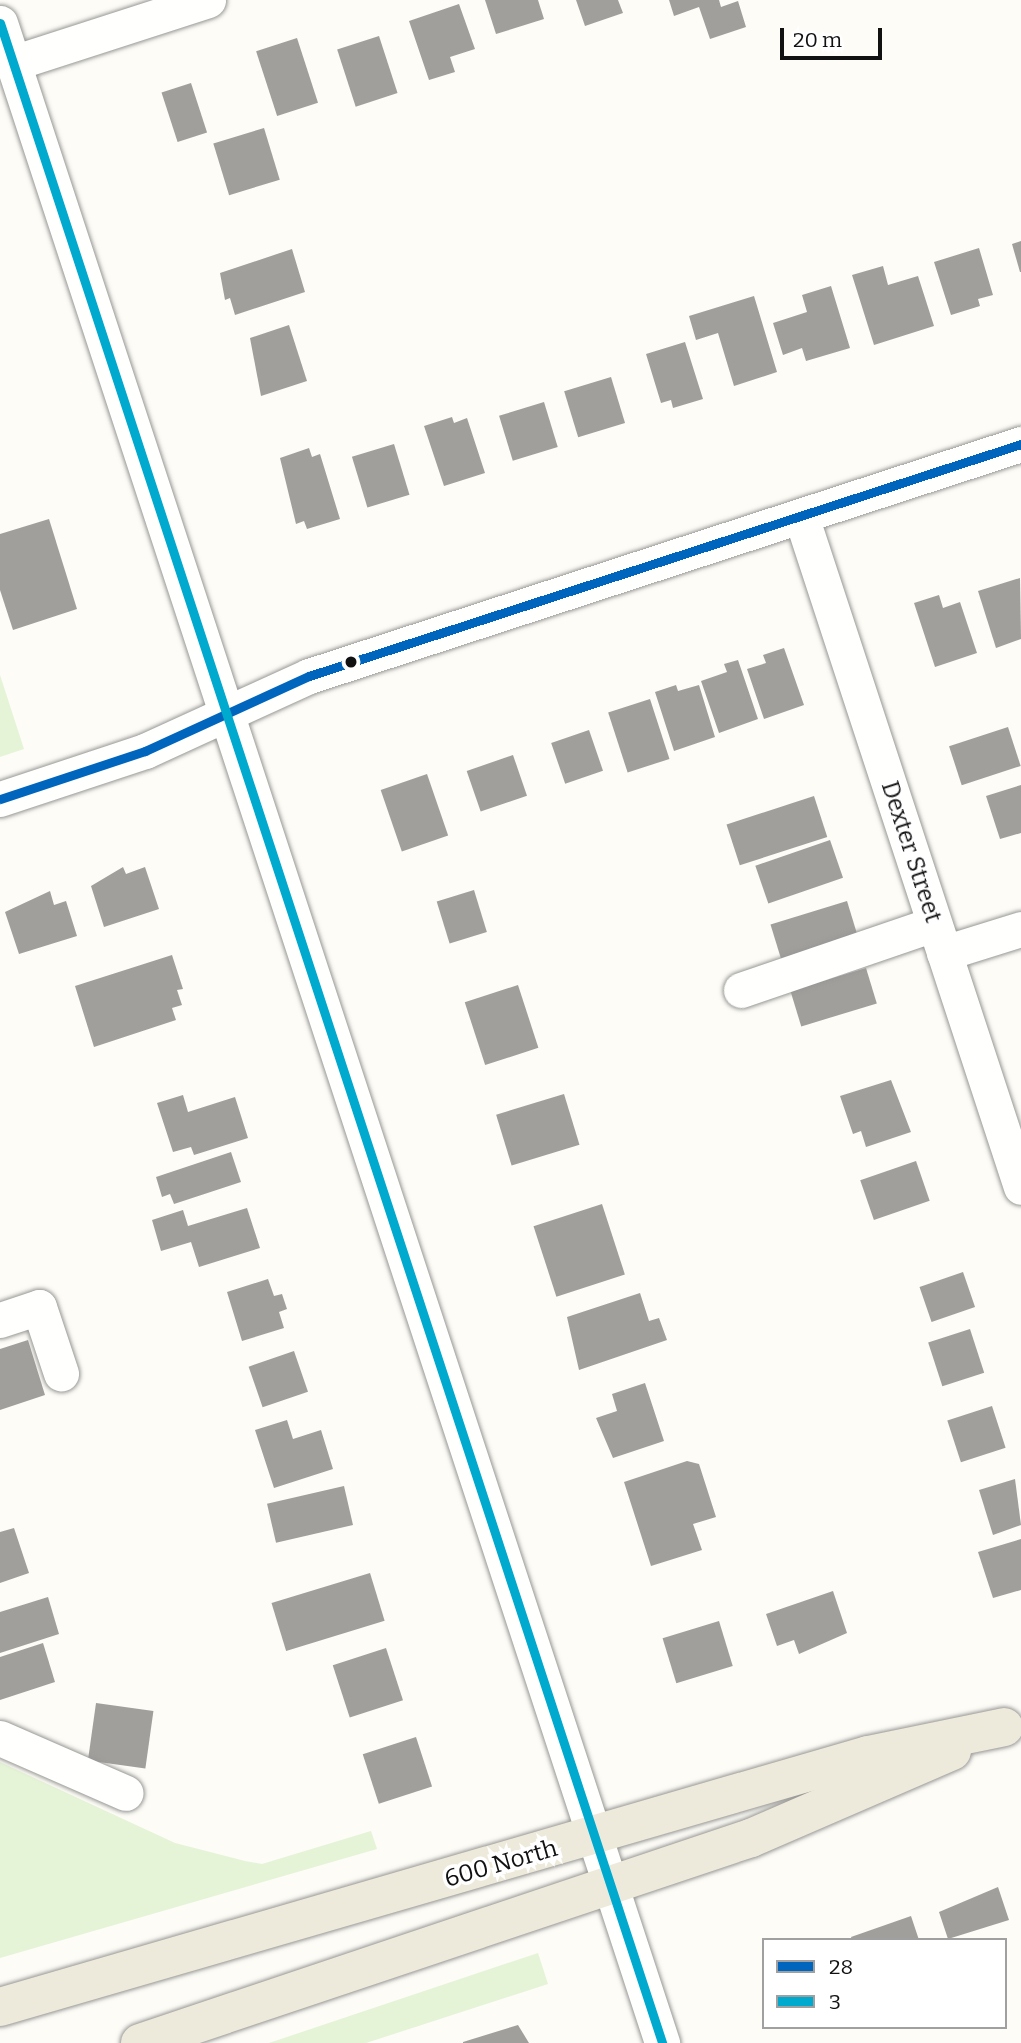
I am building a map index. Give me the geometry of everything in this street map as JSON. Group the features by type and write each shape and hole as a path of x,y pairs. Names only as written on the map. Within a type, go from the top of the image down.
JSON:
{"main road":[{"name":"600 North","path":"0,2007 594,1837 868,1755 1012,1724"},
{"name":"600 North","path":"140,2043 610,1886 827,1810 1012,1724"}],"street":[{"path":"13,63 208,0"},
{"path":"0,23 662,2043"},
{"path":"0,799 145,751 309,676 1021,444"},
{"name":"Dexter Street","path":"801,516 1021,1188"},
{"path":"741,989 939,939 1021,929"},
{"path":"0,1320 39,1307 61,1373"},
{"path":"0,1738 126,1793"}],"green space":[{"path":"0,675 24,749 0,757"},
{"path":"0,1762 175,1843 245,1861 262,1864 371,1831 377,1849 0,1958"},
{"path":"538,1953 548,1984 366,2043 269,2043"}],"building":[{"path":"485,0 538,0 544,19 496,34"},
{"path":"576,0 618,0 623,13 585,26"},
{"path":"669,0 719,0 721,7 738,1 746,27 710,39 699,7 674,16"},
{"path":"459,4 475,49 450,57 455,72 429,80 409,21"},
{"path":"379,36 398,93 356,107 337,50"},
{"path":"297,38 318,103 277,116 256,51"},
{"path":"191,83 207,132 178,142 162,93"},
{"path":"264,128 280,180 229,195 213,143"},
{"path":"1021,241 1021,272 1020,272 1012,244"},
{"path":"979,248 993,295 978,299 980,306 951,315 934,262"},
{"path":"292,249 305,292 235,315 230,298 225,300 220,273"},
{"path":"883,266 888,285 918,276 934,326 874,345 852,275"},
{"path":"831,286 850,348 806,361 802,348 783,355 773,323 807,312 802,295"},
{"path":"754,296 777,372 734,386 718,333 696,340 689,316"},
{"path":"289,325 307,381 261,396 250,338"},
{"path":"685,342 703,399 673,408 671,400 661,403 646,354"},
{"path":"611,377 625,423 578,437 564,391"},
{"path":"544,402 558,447 513,461 499,416"},
{"path":"452,417 454,423 467,418 485,473 444,486 424,426"},
{"path":"394,444 409,495 367,508 352,457"},
{"path":"309,448 312,457 320,454 340,519 307,529 304,521 296,524 280,458"},
{"path":"49,519 77,609 13,630 0,590 0,534"},
{"path":"1020,578 1021,639 996,648 978,591"},
{"path":"939,595 943,608 960,602 977,653 935,667 914,603"},
{"path":"784,648 804,705 764,719 747,669 766,663 763,655"},
{"path":"738,660 758,719 719,733 701,681 727,672 724,664"},
{"path":"676,685 678,691 699,685 715,737 674,751 655,692"},
{"path":"650,699 669,759 628,773 608,713"},
{"path":"1008,727 1021,766 962,785 949,746"},
{"path":"589,730 603,771 565,784 551,743"},
{"path":"513,755 527,796 481,812 467,771"},
{"path":"427,774 448,835 402,851 381,790"},
{"path":"1021,785 1021,833 1000,839 986,796"},
{"path":"814,796 827,837 740,865 727,824"},
{"path":"830,840 843,878 768,904 755,866"},
{"path":"123,867 126,874 145,867 159,909 104,927 91,886"},
{"path":"474,890 487,932 450,943 437,901"},
{"path":"50,891 54,905 66,901 77,936 19,954 5,912"},
{"path":"847,901 859,940 782,964 770,924"},
{"path":"172,955 183,989 177,990 182,1005 172,1008 176,1020 94,1047 75,986"},
{"path":"866,968 877,1003 801,1026 790,991"},
{"path":"518,985 538,1048 485,1065 465,1002"},
{"path":"891,1080 911,1132 866,1147 861,1131 853,1134 840,1096"},
{"path":"564,1094 579,1145 512,1165 496,1115"},
{"path":"183,1095 188,1112 235,1097 248,1138 194,1155 191,1147 173,1152 157,1103"},
{"path":"231,1152 241,1182 174,1204 170,1194 162,1197 156,1177"},
{"path":"916,1161 930,1201 874,1220 860,1180"},
{"path":"602,1204 625,1274 556,1297 534,1226"},
{"path":"247,1208 260,1248 199,1267 191,1242 161,1251 152,1220 183,1210 188,1226"},
{"path":"963,1272 975,1307 932,1322 920,1287"},
{"path":"268,1279 274,1296 282,1294 287,1309 279,1312 284,1328 242,1341 227,1292"},
{"path":"640,1293 649,1321 659,1318 667,1340 579,1370 567,1317"},
{"path":"970,1329 984,1373 942,1386 928,1343"},
{"path":"28,1340 45,1395 0,1410 0,1349"},
{"path":"294,1351 308,1392 263,1407 249,1367"},
{"path":"645,1383 664,1441 613,1458 596,1418 617,1411 612,1394"},
{"path":"992,1406 1006,1448 961,1462 947,1421"},
{"path":"287,1420 293,1439 321,1430 333,1469 274,1488 255,1430"},
{"path":"687,1461 699,1464 716,1517 693,1524 702,1550 651,1566 624,1482"},
{"path":"1015,1479 1021,1525 993,1535 979,1490"},
{"path":"344,1486 353,1525 276,1543 267,1504"},
{"path":"14,1528 29,1573 0,1583 0,1532"},
{"path":"1021,1539 1021,1590 993,1598 978,1552"},
{"path":"370,1573 385,1621 286,1651 272,1603"},
{"path":"833,1591 847,1633 799,1654 794,1640 777,1646 766,1614"},
{"path":"48,1597 59,1634 0,1653 0,1612"},
{"path":"719,1621 733,1666 676,1683 663,1638"},
{"path":"43,1643 55,1682 0,1700 0,1657"},
{"path":"386,1648 403,1700 350,1718 333,1665"},
{"path":"96,1703 153,1711 145,1769 88,1760"},
{"path":"416,1737 432,1786 379,1804 363,1754"},
{"path":"998,1887 1009,1920 948,1938 939,1912"},
{"path":"911,1916 918,1938 851,1938"},
{"path":"518,2025 529,2043 463,2043 463,2042"}],"transit line":[{"name":"3","path":"0,23 662,2043"},
{"name":"28","path":"0,799 145,751 309,676 1021,444"}]}
